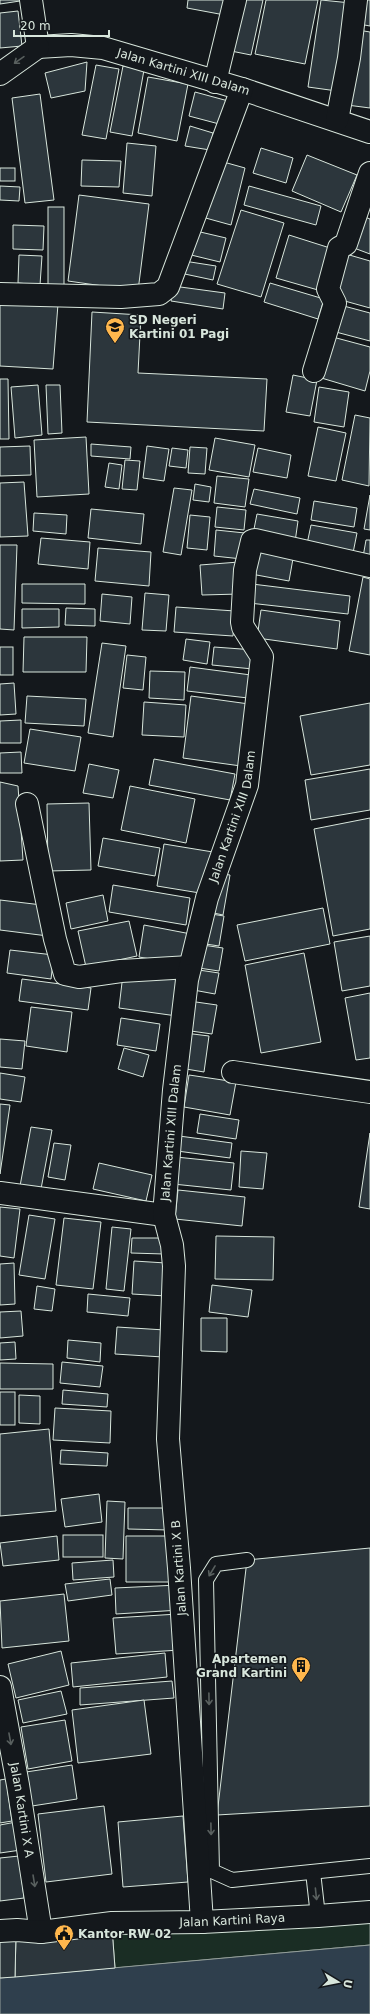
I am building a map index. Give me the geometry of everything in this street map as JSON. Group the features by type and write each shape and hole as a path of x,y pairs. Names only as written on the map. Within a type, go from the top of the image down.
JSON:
{"street":[{"path":"0,74 38,47 31,0"},
{"path":"215,82 234,0"},
{"path":"337,120 349,58 356,0"},
{"name":"Jalan Kartini XIII Dalam","path":"38,47 71,45 103,48 242,89 370,132"},
{"path":"0,294 121,297 150,296 159,294 168,287 242,89"},
{"path":"314,372 335,303 328,289 339,248 346,244 370,173"},
{"name":"Jalan Kartini XIII Dalam","path":"164,1215 174,1090 190,967 207,898 247,786 262,657 243,627 242,622 245,570 252,541 255,540 370,566"},
{"path":"27,804 55,939 65,974 79,977 121,971 190,967"},
{"path":"233,1072 370,1092"},
{"path":"0,1193 164,1215"},
{"name":"Jalan Kartini X B","path":"164,1215 172,1245 174,1266 168,1439 179,1568 202,1922"},
{"name":"Jalan Kartini X A","path":"0,1687 18,1785 41,1932"},
{"name":"Jalan Kartini Raya","path":"0,1931 17,1930 41,1932 112,1924 202,1922 370,1912"}],"lane":[{"path":"247,1560 216,1564 206,1580 212,1872 232,1880 370,1866"},
{"path":"313,1872 318,1916"}],"green space":[{"path":"370,1912 370,1945 115,1968 112,1928"}],"water":[{"path":"370,1945 370,2014 0,2014 0,1978"}],"building":[{"path":"0,0 20,0 20,1 0,4"},
{"path":"188,0 233,0 230,16 187,8"},
{"path":"236,0 263,0 251,55 226,50"},
{"path":"266,0 318,0 305,64 255,54"},
{"path":"321,0 351,3 337,91 308,87"},
{"path":"363,0 370,0 370,26 359,24"},
{"path":"18,11 22,46 0,48 0,13"},
{"path":"358,30 370,32 370,108 347,105"},
{"path":"87,62 85,91 51,98 45,73"},
{"path":"96,65 119,69 106,139 82,135"},
{"path":"123,66 144,70 132,136 110,132"},
{"path":"148,77 188,84 177,141 138,133"},
{"path":"195,92 232,102 223,125 189,116"},
{"path":"40,94 54,200 25,203 12,98"},
{"path":"190,126 213,133 210,150 185,146"},
{"path":"127,143 156,146 152,196 123,193"},
{"path":"261,148 293,158 286,183 253,173"},
{"path":"307,155 357,175 341,212 292,191"},
{"path":"82,160 121,161 119,187 81,186"},
{"path":"220,161 245,168 231,225 202,217"},
{"path":"0,168 15,168 15,181 0,181"},
{"path":"0,186 20,187 19,201 0,200"},
{"path":"249,186 321,206 316,225 244,205"},
{"path":"79,195 149,204 138,291 68,281"},
{"path":"48,207 64,207 64,290 48,290"},
{"path":"241,210 284,223 261,297 217,284"},
{"path":"365,217 370,219 370,254 354,248"},
{"path":"13,225 44,226 43,250 13,249"},
{"path":"196,231 226,238 220,262 187,254"},
{"path":"289,235 330,248 318,290 276,278"},
{"path":"346,254 370,261 370,308 334,298"},
{"path":"19,255 42,256 40,285 18,283"},
{"path":"184,261 216,266 213,280 180,273"},
{"path":"270,283 324,299 318,319 264,302"},
{"path":"173,286 225,293 223,309 171,301"},
{"path":"0,300 58,304 53,369 0,366"},
{"path":"340,305 370,313 370,341 332,331"},
{"name":"SD Negeri Kartini 01 Pagi","path":"92,312 141,315 138,373 267,379 264,431 87,422"},
{"path":"329,336 370,347 370,371 365,391 318,377"},
{"path":"293,375 317,380 310,416 286,412"},
{"path":"0,379 8,379 9,439 0,439"},
{"path":"38,385 42,435 15,438 11,387"},
{"path":"46,385 60,385 62,433 48,434"},
{"path":"319,387 349,392 344,427 314,422"},
{"path":"355,415 370,418 369,486 342,480"},
{"path":"318,427 346,433 336,481 308,476"},
{"path":"86,437 89,494 37,497 34,440"},
{"path":"215,438 255,445 249,477 209,470"},
{"path":"91,444 131,447 130,459 91,456"},
{"path":"30,446 31,475 0,476 0,447"},
{"path":"147,446 169,449 164,481 143,478"},
{"path":"190,447 207,448 205,474 188,473"},
{"path":"172,448 188,450 186,468 169,466"},
{"path":"258,448 291,455 287,478 253,472"},
{"path":"125,460 140,461 137,490 122,489"},
{"path":"109,463 122,465 119,489 105,487"},
{"path":"217,476 249,479 245,507 214,503"},
{"path":"24,482 28,536 0,537 0,483"},
{"path":"195,484 211,487 209,502 193,500"},
{"path":"174,488 192,490 181,555 163,552"},
{"path":"254,489 300,498 297,514 250,504"},
{"path":"370,495 370,530 364,529"},
{"path":"314,501 357,508 354,527 311,520"},
{"path":"217,507 246,510 244,530 215,527"},
{"path":"91,509 144,514 141,544 88,538"},
{"path":"34,513 67,515 66,534 33,531"},
{"path":"257,514 298,521 295,542 253,534"},
{"path":"190,515 210,517 207,550 187,548"},
{"path":"311,525 357,533 353,553 307,544"},
{"path":"216,530 245,533 242,559 214,556"},
{"path":"41,538 90,542 88,569 38,564"},
{"path":"366,540 370,540 370,558 363,557"},
{"path":"0,545 17,545 14,630 0,629"},
{"path":"256,546 294,553 289,581 251,574"},
{"path":"98,548 151,552 149,586 95,581"},
{"path":"239,562 240,594 202,595 200,565"},
{"path":"363,577 370,579 370,655 349,651"},
{"path":"22,584 85,584 85,604 22,603"},
{"path":"252,584 350,596 348,614 249,603"},
{"path":"145,593 169,595 166,631 142,630"},
{"path":"102,594 132,597 130,624 100,621"},
{"path":"176,607 235,611 233,636 174,632"},
{"path":"66,608 95,609 95,626 65,625"},
{"path":"22,609 59,609 59,627 22,628"},
{"path":"261,610 340,621 337,649 257,638"},
{"path":"24,637 87,637 86,672 23,672"},
{"path":"186,639 210,642 207,664 183,660"},
{"path":"102,643 126,646 113,737 88,733"},
{"path":"0,647 13,647 13,675 0,675"},
{"path":"214,647 255,650 253,669 212,665"},
{"path":"127,655 146,657 143,690 123,688"},
{"path":"190,667 251,675 248,698 187,691"},
{"path":"150,671 185,672 184,700 149,698"},
{"path":"14,683 16,714 0,715 0,684"},
{"path":"27,696 86,699 84,726 25,723"},
{"path":"191,696 249,704 241,766 183,758"},
{"path":"144,702 186,705 184,737 142,735"},
{"path":"370,703 370,765 311,775 300,716"},
{"path":"21,720 21,743 0,743 0,721"},
{"path":"30,729 81,737 75,771 24,763"},
{"path":"21,752 22,773 0,773 0,753"},
{"path":"154,759 235,774 230,800 149,785"},
{"path":"89,764 119,770 113,798 83,793"},
{"path":"370,769 370,810 311,820 305,780"},
{"path":"0,782 18,786 23,860 0,861"},
{"path":"130,786 195,799 186,843 121,830"},
{"path":"89,803 91,870 48,871 47,804"},
{"path":"370,818 370,929 333,936 314,829"},
{"path":"103,838 160,848 155,876 98,866"},
{"path":"164,844 213,852 206,894 157,886"},
{"path":"216,873 230,875 223,915 209,912"},
{"path":"113,885 190,898 186,925 109,912"},
{"path":"103,895 108,921 71,929 66,903"},
{"path":"0,900 42,905 48,936 0,930"},
{"path":"323,908 330,944 245,961 237,925"},
{"path":"205,913 224,916 219,946 199,943"},
{"path":"129,921 137,956 86,967 78,931"},
{"path":"144,925 191,934 185,965 139,957"},
{"path":"370,936 370,986 342,991 334,942"},
{"path":"196,944 223,948 219,971 192,967"},
{"path":"10,950 54,955 51,979 7,973"},
{"path":"304,953 321,1042 261,1053 245,965"},
{"path":"192,969 219,973 215,994 188,989"},
{"path":"123,974 182,977 177,1016 119,1008"},
{"path":"22,979 91,988 88,1010 19,1001"},
{"path":"370,993 370,1058 356,1060 345,998"},
{"path":"189,1001 217,1005 212,1034 184,1030"},
{"path":"31,1007 72,1012 67,1052 26,1046"},
{"path":"121,1018 160,1024 156,1051 117,1045"},
{"path":"185,1033 209,1036 204,1072 180,1068"},
{"path":"0,1039 25,1041 22,1069 0,1067"},
{"path":"124,1048 149,1055 143,1077 118,1069"},
{"path":"0,1073 25,1077 21,1102 0,1099"},
{"path":"189,1075 236,1082 230,1115 184,1107"},
{"path":"0,1104 10,1105 0,1174"},
{"path":"200,1114 239,1120 236,1139 197,1133"},
{"path":"31,1127 52,1130 41,1189 20,1186"},
{"path":"370,1133 370,1209 359,1207"},
{"path":"179,1136 232,1143 230,1158 177,1151"},
{"path":"54,1143 71,1145 65,1180 48,1177"},
{"path":"241,1151 267,1153 263,1189 239,1187"},
{"path":"176,1157 234,1163 231,1190 173,1184"},
{"path":"99,1163 152,1175 146,1201 93,1189"},
{"path":"178,1190 245,1197 242,1226 175,1219"},
{"path":"0,1207 20,1209 14,1258 0,1256"},
{"path":"29,1215 55,1219 45,1279 19,1275"},
{"path":"64,1218 101,1222 93,1289 56,1285"},
{"path":"112,1227 131,1229 124,1291 106,1289"},
{"path":"216,1236 274,1237 273,1280 215,1279"},
{"path":"132,1238 161,1238 164,1254 131,1253"},
{"path":"134,1261 166,1263 166,1296 132,1294"},
{"path":"14,1263 15,1304 0,1305 0,1264"},
{"path":"212,1285 252,1290 248,1317 209,1312"},
{"path":"37,1286 55,1289 52,1311 34,1309"},
{"path":"88,1294 130,1298 128,1316 87,1312"},
{"path":"21,1311 23,1336 0,1338 0,1312"},
{"path":"201,1318 227,1318 227,1352 201,1351"},
{"path":"117,1327 165,1330 163,1357 115,1354"},
{"path":"68,1340 101,1343 100,1362 67,1358"},
{"path":"15,1342 16,1359 0,1360 0,1343"},
{"path":"62,1362 103,1366 100,1387 60,1383"},
{"path":"0,1363 53,1364 53,1389 0,1389"},
{"path":"63,1390 108,1394 107,1407 62,1404"},
{"path":"0,1392 15,1392 15,1425 0,1425"},
{"path":"19,1395 40,1396 40,1424 19,1423"},
{"path":"55,1408 111,1411 110,1443 53,1440"},
{"path":"49,1429 56,1511 0,1516 0,1434"},
{"path":"61,1450 108,1453 107,1466 60,1464"},
{"path":"99,1494 102,1522 65,1527 61,1499"},
{"path":"107,1501 125,1502 123,1559 105,1558"},
{"path":"128,1508 165,1508 169,1530 128,1529"},
{"path":"63,1535 103,1535 103,1557 63,1557"},
{"path":"57,1536 59,1560 3,1566 0,1543"},
{"path":"126,1536 174,1536 175,1582 126,1582"},
{"name":"Apartemen Grand Kartini","path":"370,1548 370,1806 217,1815 247,1560"},
{"path":"113,1560 114,1577 73,1580 72,1563"},
{"path":"110,1579 112,1595 68,1601 65,1584"},
{"path":"178,1585 180,1610 116,1614 115,1588"},
{"path":"64,1594 69,1641 2,1648 0,1601"},
{"path":"178,1614 180,1650 116,1654 113,1618"},
{"path":"61,1651 69,1685 16,1698 8,1664"},
{"path":"165,1653 167,1677 73,1687 71,1663"},
{"path":"172,1681 174,1698 80,1705 80,1688"},
{"path":"61,1691 67,1714 23,1723 18,1700"},
{"path":"144,1700 151,1754 78,1763 72,1710"},
{"path":"65,1720 72,1761 28,1769 21,1727"},
{"path":"72,1765 77,1799 32,1806 26,1772"},
{"path":"6,1779 12,1821 0,1823 0,1780"},
{"path":"104,1806 112,1874 46,1882 38,1814"},
{"path":"183,1816 188,1882 123,1887 118,1822"},
{"path":"16,1822 21,1850 0,1853 0,1825"},
{"path":"19,1856 24,1898 0,1901 0,1858"},
{"name":"Kantor RW 02","path":"112,1928 115,1968 15,1977 16,1934"},
{"path":"16,1934 15,1977 0,1978 0,1936"}],"place":[{"name":"SD Negeri Kartini 01 Pagi","path":"115,344"},
{"name":"Apartemen Grand Kartini","path":"301,1683"},
{"name":"Kantor RW 02","path":"64,1951"}]}
